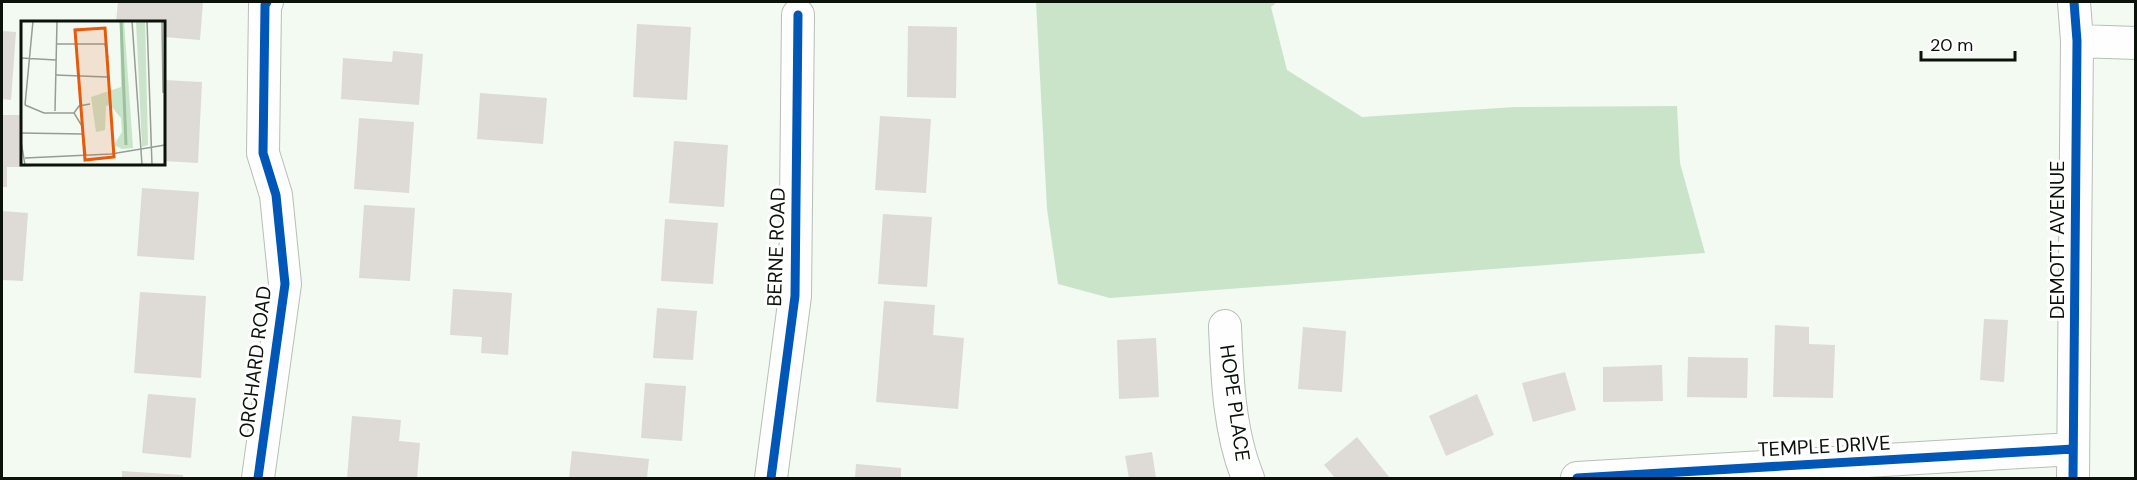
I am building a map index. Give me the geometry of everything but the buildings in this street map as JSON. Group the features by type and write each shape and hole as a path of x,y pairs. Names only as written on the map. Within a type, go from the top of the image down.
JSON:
{"street":[{"name":"ORCHARD ROAD","path":"258,478 285,284 276,195 263,153 265,5 267,2"},
{"name":"DEMOTT AVENUE","path":"2073,464 2077,41 2074,2"},
{"name":"BERNE ROAD","path":"771,478 795,296 798,15"},
{"path":"2077,41 2136,43"},
{"name":"HOPE PLACE","path":"1225,326 1227,369 1234,422 1248,478"},
{"name":"TEMPLE DRIVE","path":"1577,478 2073,464"}],"green space":[{"path":"1036,2 1277,2 1271,7 1287,70 1362,117 1515,107 1677,106 1680,163 1705,253 1110,298 1058,284 1047,209"}],"cycle path":[{"path":"258,478 285,284 276,195 263,153 265,5 267,2"},
{"path":"2073,478 2077,41 2074,2"},
{"path":"771,478 795,296 798,15"},
{"path":"1577,478 2073,449"}]}
